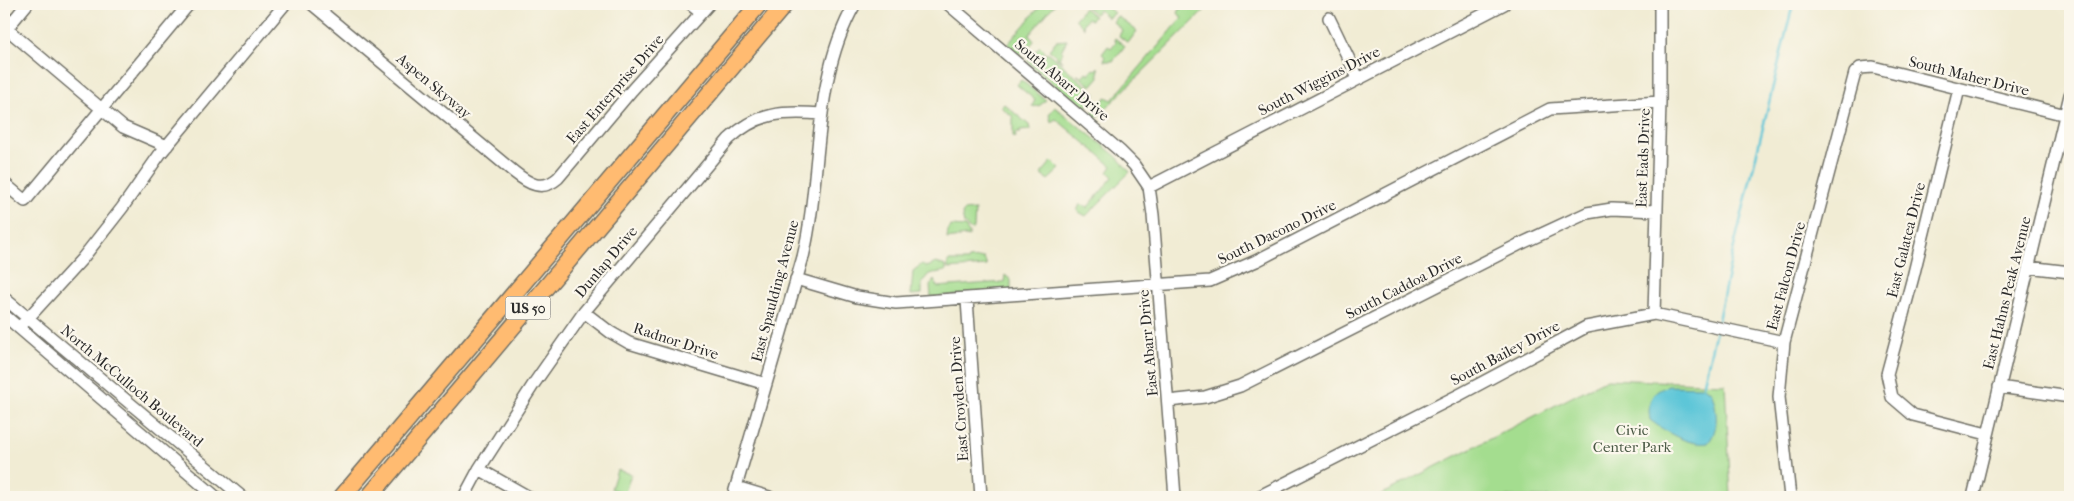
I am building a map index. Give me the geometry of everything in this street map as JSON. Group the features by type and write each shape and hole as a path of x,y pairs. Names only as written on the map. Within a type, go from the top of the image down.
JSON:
{"highway":[{"name":"US 50","path":"342,497 759,4"},
{"name":"US 50","path":"374,493 785,4"},
{"path":"334,497 354,482"}],"street":[{"path":"27,4 5,30 123,127 166,146"},
{"path":"4,183 25,201 100,108 189,4"},
{"path":"19,328 82,259 122,208 166,146 284,4"},
{"name":"Aspen Skyway","path":"312,4 514,172 533,185 540,186"},
{"path":"692,4 705,8"},
{"name":"East Spaulding Avenue","path":"734,492 796,279 810,222 822,114 832,56 843,27 855,4"},
{"name":"South Abarr Drive","path":"948,4 1120,151 1134,165 1149,187"},
{"name":"South Wiggins Drive","path":"1149,187 1504,4"},
{"name":"East Eads Drive","path":"1654,314 1660,102 1660,4"},
{"name":"East Enterprise Drive","path":"540,186 552,184 558,178 705,8"},
{"path":"1329,18 1358,78"},
{"name":"South Maher Drive","path":"1860,68 1873,67 2068,116"},
{"name":"East Falcon Drive","path":"1790,497 1780,396 1784,342 1852,82 1855,73 1860,68"},
{"name":"East Galatea Drive","path":"1959,90 1887,374 1892,397 1913,415 1988,434"},
{"name":"East Hahns Peak Avenue","path":"1973,497 2028,268 2068,116 2070,95"},
{"name":"South Dacono Drive","path":"796,279 857,297 885,302 916,303 1210,281 1256,261 1550,109 1660,102"},
{"name":"Dunlap Drive","path":"464,497 479,469 542,372 584,312 729,139 741,128 766,115 800,112 822,114"},
{"name":"East Abarr Drive","path":"1149,187 1153,215 1175,497"},
{"name":"South Caddoa Drive","path":"1168,401 1205,397 1240,386 1587,212 1612,209 1656,211"},
{"path":"2028,268 2070,272"},
{"name":"North McCulloch Boulevard","path":"4,298 242,497"},
{"name":"East Croyden Drive","path":"967,300 981,497"},
{"name":"Radnor Drive","path":"584,312 616,336 629,343 766,384"},
{"name":"South Bailey Drive","path":"1258,497 1459,395 1586,327 1654,314 1784,342"},
{"name":"North McCulloch Boulevard","path":"4,315 216,497"},
{"path":"1999,388 2070,396"},
{"path":"479,469 529,497"},
{"path":"734,492 769,497"}],"green space":[{"path":"1042,4 1055,4 1029,35 1034,41 1023,54 1018,54 1007,45"},
{"path":"1088,4 1104,4 1114,13 1108,18 1099,10 1095,14 1086,7"},
{"path":"1177,4 1211,4 1095,119 1090,115 1106,97 1112,100 1182,18 1178,13 1181,7"},
{"path":"1084,8 1094,16 1091,20 1088,18 1083,24 1084,28 1075,19"},
{"path":"1117,16 1137,31 1128,43 1119,36 1122,30 1113,22"},
{"path":"1115,38 1125,46 1113,61 1104,61 1105,57 1102,54 1108,46 1111,48 1116,42"},
{"path":"1067,40 1059,58 1062,62 1049,50 1056,41"},
{"path":"1040,46 1045,51 1043,54 1045,55 1047,52 1096,94 1086,108 1081,108 1029,63 1028,59"},
{"path":"1098,67 1099,77 1091,86 1077,75 1082,77 1086,72 1089,74"},
{"path":"1021,80 1046,100 1038,106 1032,106 1035,100 1017,85"},
{"path":"1004,104 1029,125 1030,130 1015,133 1016,137 1013,138 1013,117 1001,107"},
{"path":"1055,107 1116,156 1130,172 1086,216 1077,211 1080,204 1087,208 1113,177 1108,172 1112,166 1056,119 1051,122 1049,114"},
{"path":"1052,161 1060,169 1048,180 1041,174"},
{"path":"975,210 974,228 971,230 964,224 962,214 964,211"},
{"path":"951,226 965,227 969,237 947,239"},
{"path":"984,258 987,266 948,269 948,261 968,261 969,259"},
{"path":"936,263 946,266 946,271 929,274 922,282 922,294 911,295 913,271 922,264 927,267"},
{"path":"1005,275 1011,280 1011,291 931,297 930,286 934,280 937,287 1004,282"},
{"name":"Civic Center Park","path":"1607,379 1725,384 1731,497 1376,497"},
{"path":"617,470 631,474 625,493 611,489"}],"water":[{"path":"1669,386 1703,387 1711,391 1715,404 1716,425 1708,443 1685,440 1650,420 1649,408 1654,394"}],"waterway":[{"path":"1717,325 1732,255 1793,4"},
{"path":"1703,387 1716,330"}]}
